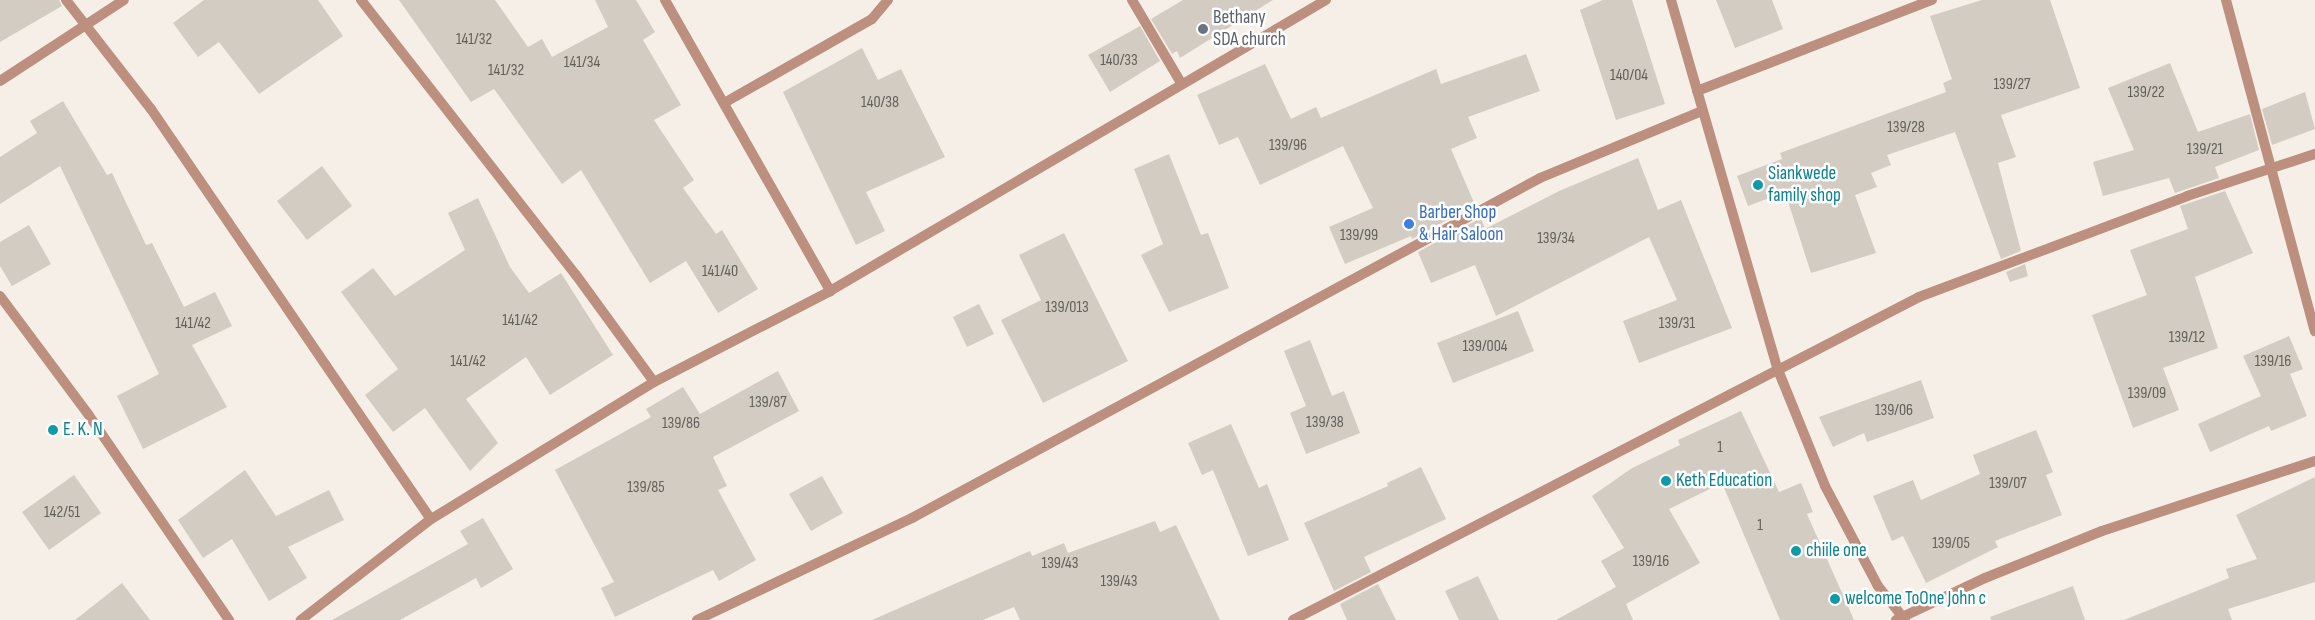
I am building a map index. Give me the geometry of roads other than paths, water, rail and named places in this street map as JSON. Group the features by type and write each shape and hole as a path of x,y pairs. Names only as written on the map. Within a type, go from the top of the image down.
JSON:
{"street":[{"path":"66,0 151,110 431,519"},
{"path":"0,81 124,0"},
{"path":"361,0 576,275 654,382"},
{"path":"665,0 830,291"},
{"path":"724,103 872,19 888,0"},
{"path":"1132,0 1181,83"},
{"path":"301,620 431,519 654,382 830,291 1181,83 1326,0"},
{"path":"1671,0 1778,370 1825,486 1878,586 1900,619 2102,531 2315,461"},
{"path":"1697,92 1932,0"},
{"path":"2226,0 2315,332"},
{"path":"697,620 912,518 1540,178 1702,111"},
{"path":"1293,620 1920,297 2187,196 2273,170 2315,154"},
{"path":"0,296 88,414 229,620"}],"place":[{"name":"Bethany SDA church","path":"1203,29"},
{"name":"Siankwede family shop","path":"1758,185"},
{"name":"Barber Shop & Hair Saloon","path":"1409,224"},
{"name":"E. K. N","path":"53,430"},
{"name":"Keth Education","path":"1666,481"},
{"name":"chiile one","path":"1796,551"},
{"name":"welcome ToOne John c","path":"1835,599"}]}
